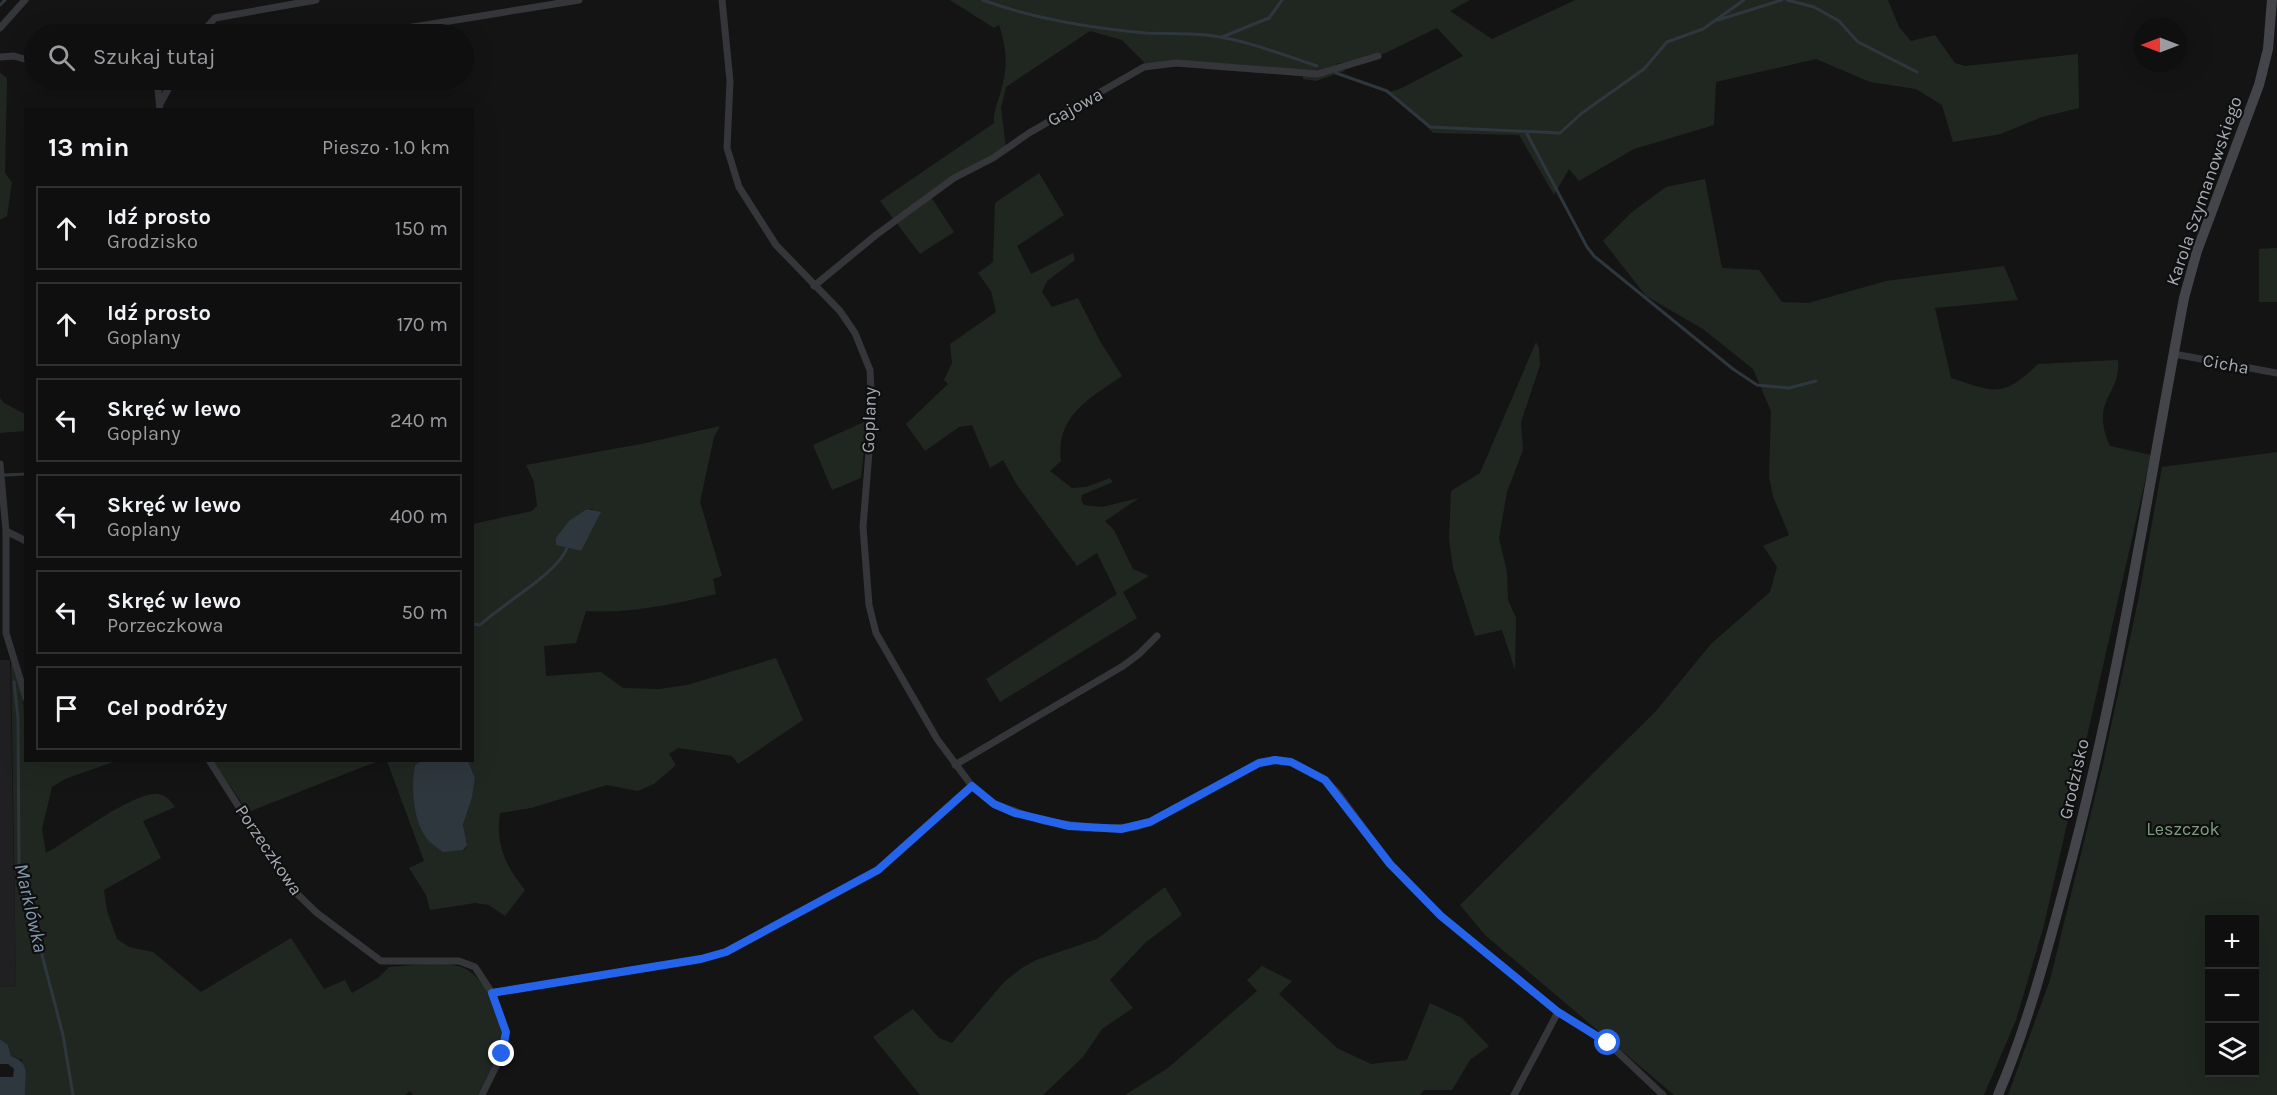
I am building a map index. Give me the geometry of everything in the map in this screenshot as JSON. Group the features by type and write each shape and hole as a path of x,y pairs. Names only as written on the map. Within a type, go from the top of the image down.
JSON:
{"street":[{"path":"0,28 25,0"},
{"path":"210,24 216,18 316,0"},
{"path":"431,24 579,0"},
{"name":"Goplany","path":"723,0 730,81 727,139 731,164 750,207 776,245 840,311 855,333 870,370 872,414 863,527 872,620 915,705 955,765 972,786 994,804 1015,813 1069,826 1121,829 1150,822 1259,763 1275,760 1291,762 1314,772 1331,786 1390,864 1441,916 1558,1012"},
{"name":"Karola Szymanowskiego","path":"2155,464 2184,298 2197,251 2265,64 2272,0"},
{"path":"0,57 14,56 24,59"},
{"name":"Gajowa","path":"814,286 866,242 954,178 993,158 1029,133 1144,67 1176,63 1318,74 1378,56"},
{"path":"158,90 160,107"},
{"path":"160,107 168,90"},
{"name":"Cicha","path":"2174,354 2277,374"},
{"path":"0,464 6,531 6,633 24,692"},
{"name":"Grodzisko","path":"1998,1095 2037,984 2080,828 2121,647 2155,464"},
{"path":"6,531 24,541"},
{"path":"955,765 1123,666 1139,654 1156,636"},
{"name":"Porzeczkowa","path":"210,762 280,873 296,894 317,913 381,961 470,964 492,993 503,1021 506,1042 482,1095"},
{"path":"492,993 701,959 726,952 878,870 972,786"},
{"path":"1514,1095 1558,1012 1608,1043 1663,1095"}],"shaded area":[{"path":"587,509 601,512 581,551 556,545 556,538 569,521"},
{"path":"0,660 10,660 16,986 0,987"},
{"path":"420,762 468,762 475,778 472,798 463,825 467,845 463,850 443,852 429,841 421,829 414,802 415,765"},
{"path":"0,1039 8,1045 11,1056 22,1062 24,1066 26,1071 25,1095 0,1095 0,1077 13,1077 14,1069 8,1064 0,1064"}],"green space":[{"path":"950,0 1470,0 1450,11 1492,39 1575,0 1888,0 1899,27 1911,41 1935,35 1955,63 1965,66 2078,54 2079,108 2042,117 2001,134 1953,142 1942,105 1916,89 1870,82 1816,59 1716,82 1714,125 1634,149 1579,181 1569,169 1554,195 1519,135 1433,133 1412,111 1386,93 1402,88 1463,56 1437,28 1379,56 1336,64 1345,71 1316,81 1303,79 1303,71 1204,62 1145,63 1122,40 1090,31 1006,87 1001,108 1006,148 959,172 929,194 954,232 920,254 880,201 994,123 1006,66 1004,42 999,25 994,28"},
{"path":"0,73 7,78 5,173 12,182 7,216 0,220"},
{"path":"1039,173 1064,215 1017,246 1031,274 1073,253 1075,260 1047,281 1042,292 1052,307 1078,298 1100,341 1122,376 1087,401 1069,420 1061,445 1061,461 1050,471 1072,488 1086,487 1110,478 1113,482 1082,495 1081,500 1084,505 1102,507 1139,498 1105,521 1114,530 1133,569 1149,576 1123,592 1137,618 1000,702 986,679 1117,594 1097,553 1077,566 1017,485 1003,460 990,468 972,425 959,427 925,451 906,424 948,384 944,380 952,363 950,344 996,312 991,291 978,273 993,262 995,203"},
{"path":"1705,179 1722,268 1759,270 1782,302 1808,303 1886,281 2004,266 2018,300 1935,308 1951,378 1978,387 1998,389 2015,383 2038,364 2118,360 2118,372 2104,408 2104,430 2110,446 2151,455 2044,925 2016,1020 1984,1095 1674,1095 1485,935 1460,905 1656,711 1711,644 1770,592 1777,567 1763,546 1789,535 1773,496 1769,477 1771,411 1753,369 1703,329 1646,296 1603,241 1632,212 1666,187"},
{"path":"2277,248 2277,302 2259,302 2259,249"},
{"path":"1536,342 1539,348 1540,365 1521,422 1523,450 1507,492 1499,538 1507,572 1508,600 1516,618 1515,670 1502,630 1475,636 1453,568 1449,539 1451,491 1480,473"},
{"path":"0,398 4,403 24,413 24,431 0,433"},
{"path":"867,422 861,478 832,490 813,445"},
{"path":"720,426 714,437 700,502 722,576 713,579 716,594 635,610 586,611 576,643 544,646 546,676 601,672 623,688 659,689 687,685 776,658 803,720 738,764 732,756 678,748 669,754 676,765 654,784 638,791 607,785 531,808 500,813 499,835 503,854 512,873 525,890 505,916 489,905 475,903 430,910 426,895 409,868 424,861 387,762 420,762 415,765 414,770 416,812 464,850 467,845 463,826 472,798 475,778 468,762 474,762 474,524 532,511 537,506 534,482 526,465 646,443","holes":["587,509 593,509 581,551 557,545 556,538"]},
{"name":"Leszczok","path":"2277,452 2277,1095 2008,1095 2050,980 2102,768 2138,601 2162,467"},
{"path":"11,655 23,695 24,762 113,762 65,779 52,787 42,829 46,853 117,809 146,795 163,795 175,807 143,821 161,858 104,890 107,911 117,939 129,947 153,952 201,992 291,938 324,989 345,980 352,993 378,978 389,967 423,964 458,966 467,969 475,976 490,996 500,1020 502,1040 478,1095 413,1095 410,1091 405,1095 25,1095 22,1060 11,1056 8,1045 0,1039 0,987 16,986"},
{"path":"214,762 375,762 251,811 244,806"},
{"path":"1165,887 1182,915 1146,942 1110,980 1133,1008 1102,1029 1083,1057 1043,1095 920,1095 873,1037 913,1009 939,1038 952,1043 1005,981 1022,968 1036,960 1097,939"},
{"path":"1262,966 1292,981 1279,994 1337,1048 1371,1064 1407,1060 1430,1003 1462,1018 1489,1046 1470,1060 1452,1090 1424,1090 1420,1095 1125,1095 1168,1068 1257,991 1247,980"}],"waterway":[{"name":"Marklówka","path":"0,5 5,0"},
{"path":"983,0 1042,17 1084,25 1146,33 1198,34 1220,37 1317,66"},
{"path":"1222,37 1269,18 1282,0"},
{"path":"1336,73 1387,91 1430,127 1560,133 1582,113 1644,69 1667,42 1703,29 1744,0"},
{"path":"1718,20 1782,0"},
{"path":"1787,0 1814,7 1839,21 1858,42 1917,72"},
{"path":"1526,132 1587,247 1594,256 1733,369 1757,385 1789,388 1816,381"},
{"path":"5,475 24,474"},
{"path":"474,624 480,625 541,578 561,558 567,548"},
{"name":"Marklówka","path":"14,682 18,718 19,867 63,1035 73,1095"}],"route":[{"path":"502,1054 506,1032 492,993 701,959 731,950 806,906 878,870 972,786 994,804 1015,813 1069,826 1121,829 1150,822 1232,776 1259,763 1275,760 1291,762 1314,772 1325,780 1337,792 1390,864 1441,916 1558,1012 1608,1043"}]}
